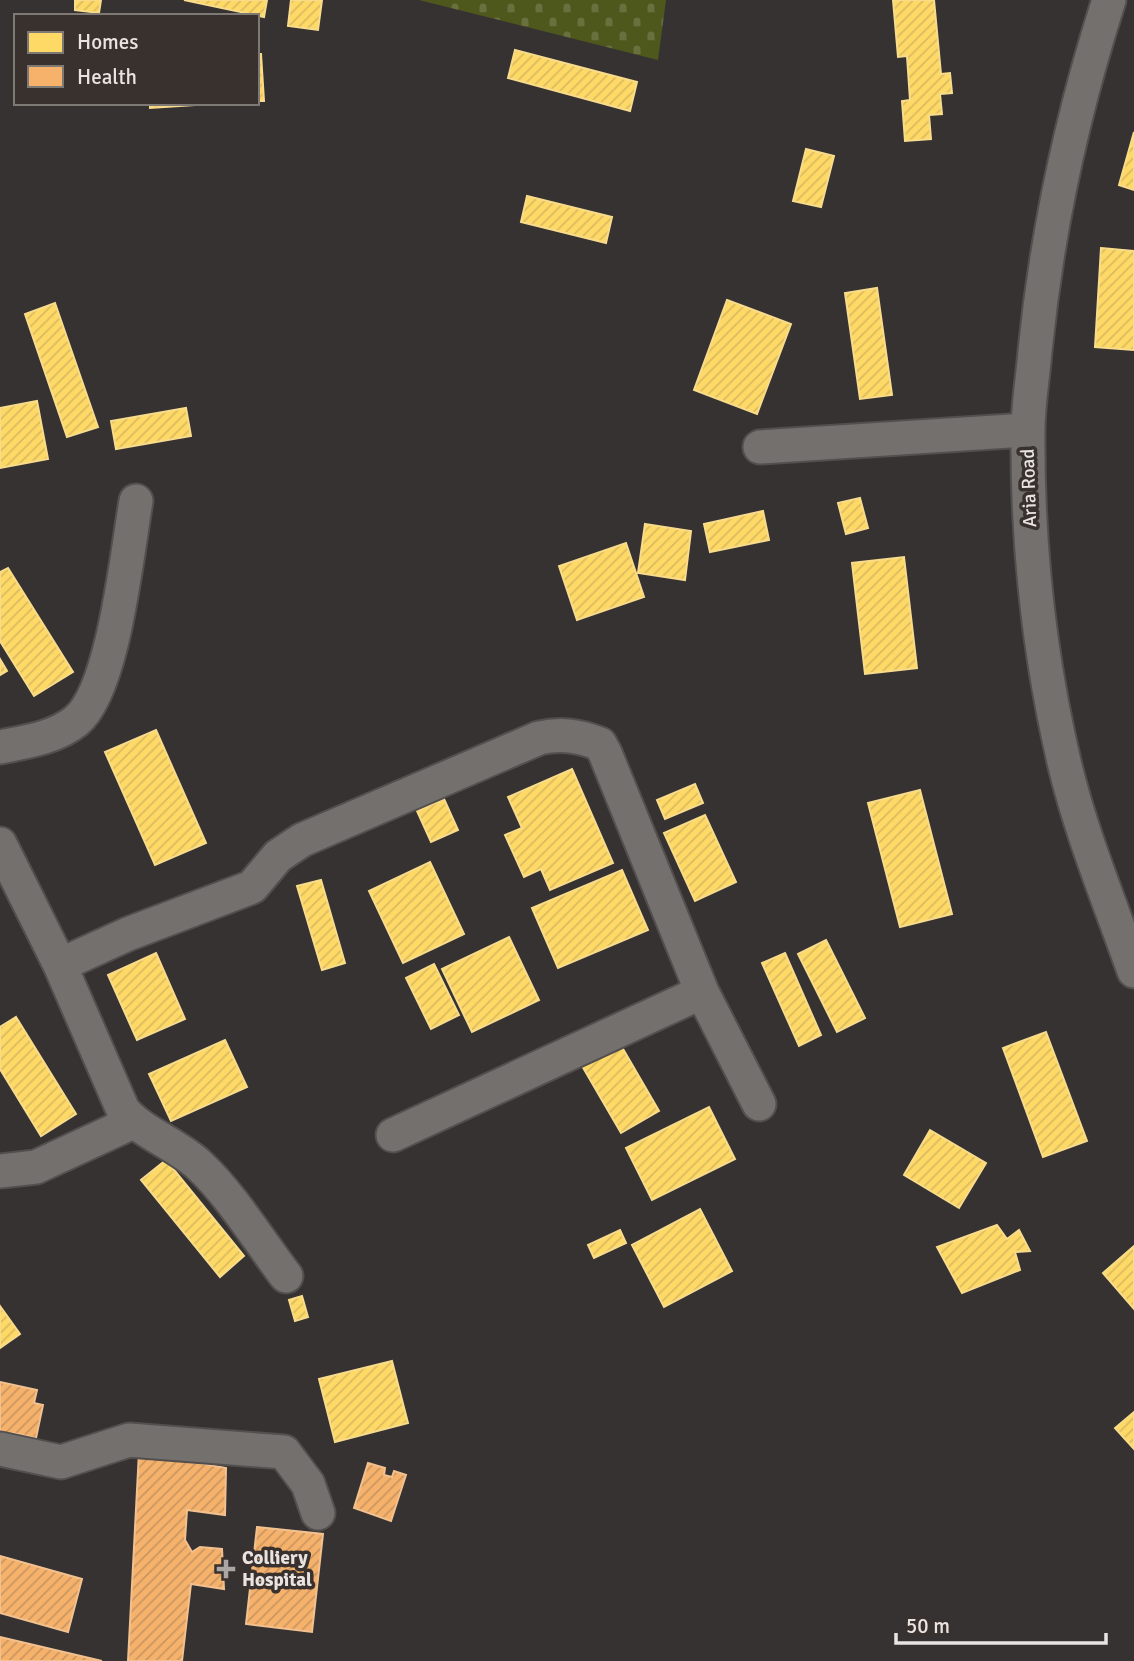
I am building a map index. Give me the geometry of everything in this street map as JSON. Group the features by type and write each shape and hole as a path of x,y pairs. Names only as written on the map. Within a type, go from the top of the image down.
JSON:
{"street":[{"name":"Aria Road","path":"1109,0 1071,131 1043,271 1027,430 1031,541 1049,691 1065,768 1134,971"},
{"path":"760,447 1027,430"},
{"path":"0,747 47,736 75,722 90,707 110,646 136,501"},
{"path":"60,965 128,934 252,887 278,856 302,839 540,738 558,734 600,744 702,992 759,1104"},
{"path":"0,844 60,965 116,1096 133,1122 173,1144 202,1167 286,1276"},
{"path":"393,1135 702,992"},
{"path":"0,1171 36,1167 133,1122"},
{"path":"0,1450 61,1462 129,1440 284,1452 308,1484 318,1513"}],"green space":[{"path":"419,0 666,0 658,60"}],"building: Homes":[{"path":"75,0 101,0 99,13 75,10"},
{"path":"184,0 267,0 264,17"},
{"path":"291,0 322,0 318,30 288,26"},
{"path":"893,0 934,0 941,74 950,73 952,93 940,94 942,114 929,115 931,139 905,141 902,101 910,100 907,56 898,57"},
{"path":"515,50 637,82 630,111 508,78"},
{"path":"259,54 261,54 264,101 259,101"},
{"path":"150,105 196,105 150,108"},
{"path":"1134,132 1134,190 1119,185"},
{"path":"806,149 834,156 821,207 793,201"},
{"path":"527,196 612,217 606,243 521,222"},
{"path":"1101,248 1134,251 1134,350 1095,347"},
{"path":"877,288 892,395 860,399 845,293"},
{"path":"727,300 791,324 757,414 694,390"},
{"path":"55,303 98,427 67,437 25,314"},
{"path":"37,401 48,459 0,468 0,408"},
{"path":"186,408 191,436 116,449 111,421"},
{"path":"860,498 868,528 846,534 838,503"},
{"path":"763,511 769,540 710,552 704,524"},
{"path":"645,524 691,531 685,580 638,573"},
{"path":"626,543 644,597 577,620 559,566"},
{"path":"904,557 917,668 865,674 852,563"},
{"path":"8,568 73,672 34,696 0,641 0,572"},
{"path":"0,659 7,671 0,675"},
{"path":"156,730 206,843 155,865 105,752"},
{"path":"572,769 613,863 550,890 541,869 524,877 505,835 522,828 508,797"},
{"path":"695,784 703,803 665,819 657,800"},
{"path":"920,790 952,914 900,927 868,803"},
{"path":"444,799 458,830 431,842 417,811"},
{"path":"705,815 736,882 695,901 664,833"},
{"path":"430,862 464,934 403,963 369,891"},
{"path":"622,870 648,930 558,968 532,908"},
{"path":"321,880 345,963 322,970 297,886"},
{"path":"509,937 539,1000 472,1032 442,969"},
{"path":"826,940 865,1018 837,1032 798,954"},
{"path":"156,953 185,1019 137,1040 108,975"},
{"path":"785,953 821,1035 799,1046 762,963"},
{"path":"434,964 459,1015 431,1029 406,978"},
{"path":"16,1017 76,1114 41,1136 0,1069 0,1027"},
{"path":"1046,1032 1087,1141 1043,1157 1003,1048"},
{"path":"225,1040 247,1087 171,1121 149,1074"},
{"path":"619,1042 659,1111 621,1133 581,1064"},
{"path":"709,1107 735,1159 652,1200 626,1148"},
{"path":"930,1130 986,1163 959,1208 904,1175"},
{"path":"166,1160 244,1256 220,1277 141,1180"},
{"path":"700,1209 732,1271 664,1307 632,1245"},
{"path":"997,1225 1007,1239 1019,1230 1030,1251 1015,1252 1020,1270 962,1293 937,1247"},
{"path":"620,1230 626,1243 594,1258 588,1245"},
{"path":"1134,1246 1134,1309 1103,1273"},
{"path":"302,1296 308,1317 295,1321 289,1300"},
{"path":"0,1306 20,1334 0,1348"},
{"path":"392,1361 408,1423 335,1442 319,1379"},
{"path":"1134,1412 1134,1449 1115,1428"}],"building: Health":[{"path":"0,1382 37,1390 34,1403 43,1405 36,1438 13,1433 11,1442 0,1440"},
{"path":"139,1452 226,1468 225,1515 187,1510 185,1540 192,1552 200,1547 222,1549 224,1589 191,1584 182,1661 128,1661"},
{"path":"368,1463 385,1468 384,1475 392,1477 394,1471 406,1475 391,1521 354,1508"},
{"path":"257,1527 323,1534 312,1632 246,1624"},
{"path":"0,1556 82,1579 68,1632 0,1613"},
{"path":"0,1637 102,1661 0,1661"}],"place":[{"name":"Colliery Hospital","path":"226,1569"}]}
